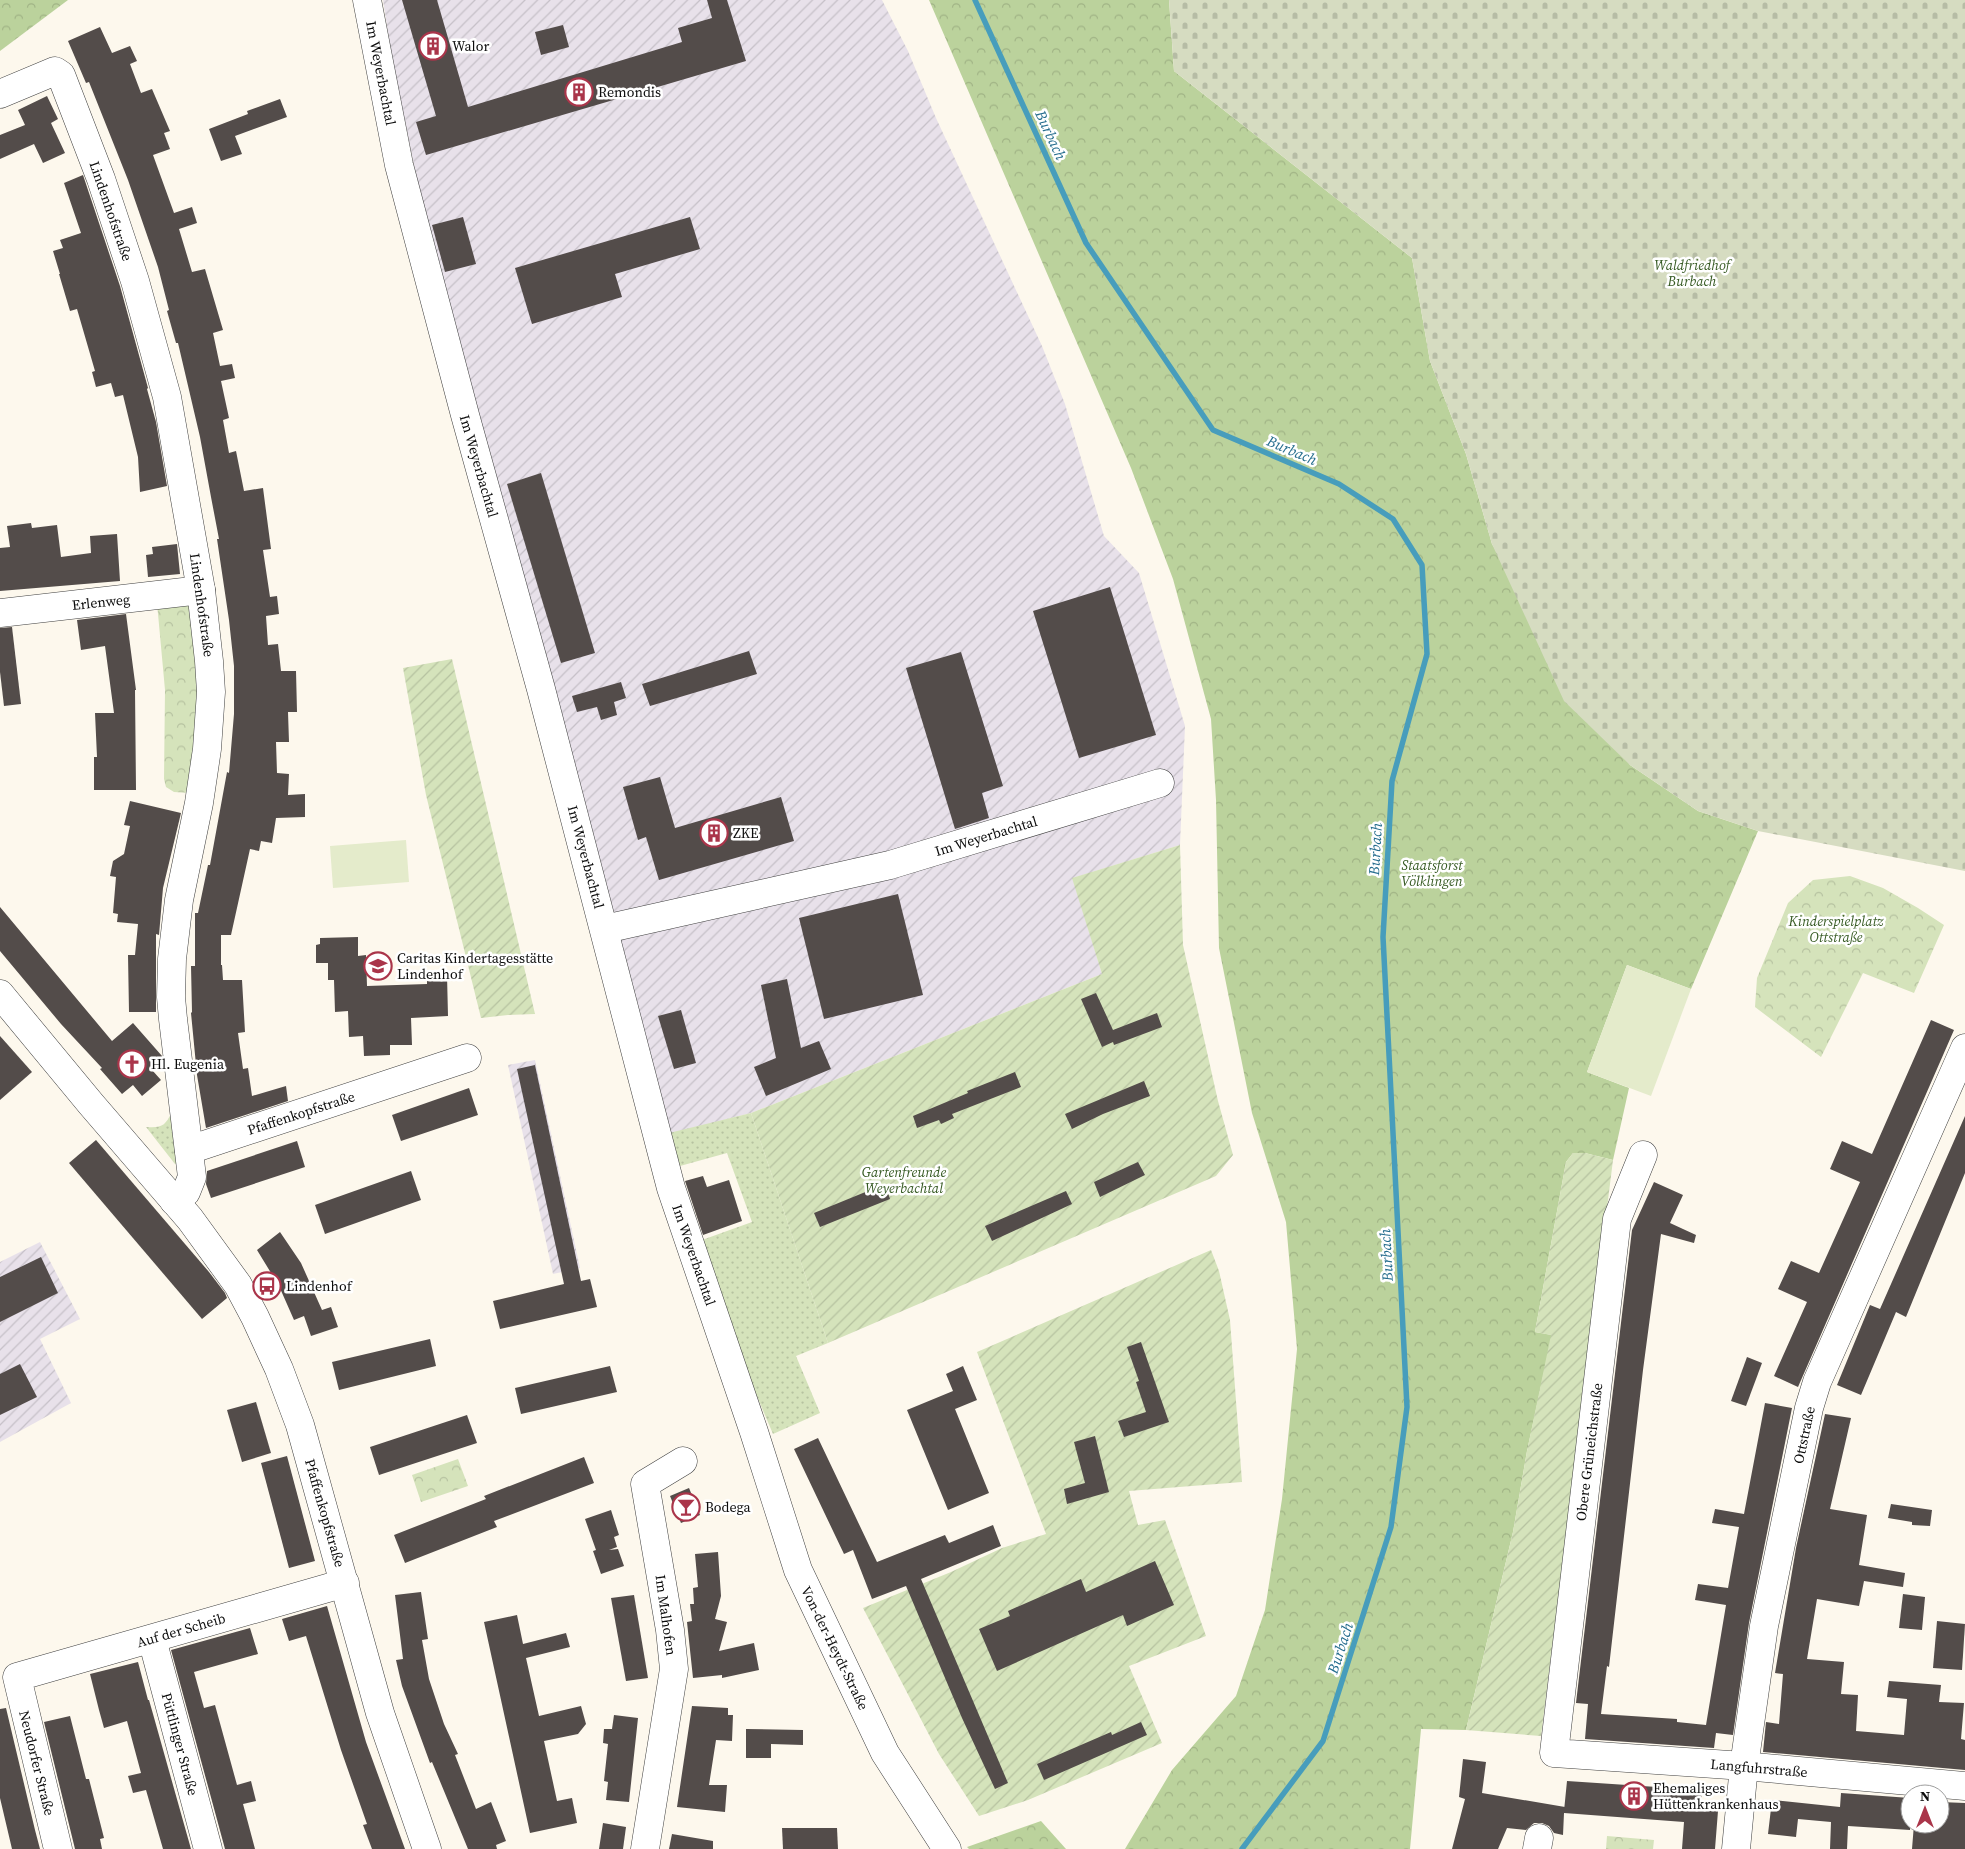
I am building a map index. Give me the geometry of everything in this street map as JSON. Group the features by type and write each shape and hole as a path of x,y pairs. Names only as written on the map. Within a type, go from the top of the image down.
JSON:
{"street":[{"name":"Im Weyerbachtal","path":"366,0 401,172 604,929 671,1188 754,1432"},
{"name":"Lindenhofstraße","path":"0,94 55,71 61,74 101,179 126,253 167,396 201,590 210,661 210,726 199,803 179,900 172,958 173,1019 183,1115 189,1150"},
{"name":"Erlenweg","path":"0,613 201,590"},
{"name":"Im Weyerbachtal","path":"604,929 890,866 1160,783"},
{"name":"Pfaffenkopfstraße","path":"0,994 190,1219 238,1285 279,1369 300,1425 380,1713 427,1849"},
{"name":"Ottstraße","path":"1736,1849 1744,1766 1764,1626 1809,1408 1817,1382 1965,1048"},
{"name":"Pfaffenkopfstraße","path":"189,1150 467,1058"},
{"path":"174,1201 186,1192 192,1177 189,1150"},
{"name":"Obere Grüneichstraße","path":"1554,1753 1617,1219 1643,1155"},
{"name":"Von-der-Heydt-Straße","path":"754,1432 798,1570 885,1753 947,1849"},
{"name":"Im Malhofen","path":"644,1849 674,1669 670,1630 645,1484 683,1461"},
{"name":"Auf der Scheib","path":"16,1677 345,1583"},
{"name":"Püttlinger Straße","path":"152,1639 208,1849"},
{"name":"Neudorfer Straße","path":"16,1677 58,1849"},
{"name":"Langfuhrstraße","path":"1554,1753 1744,1766 1965,1786"}],"shaded area":[{"path":"383,0 882,0 908,51 936,118 1042,346 1065,404 1104,536 1139,573 1185,726 1180,845 1073,878 1102,974 751,1113 670,1134 427,228 392,59"},
{"path":"535,1060 580,1268 553,1274 508,1065"},
{"path":"40,1242 80,1319 40,1339 71,1403 0,1442 0,1262"}],"green space":[{"path":"0,0 68,0 0,51"},
{"name":"Staatsforst Völklingen","path":"929,0 1169,0 1174,71 1412,258 1430,361 1466,454 1492,544 1630,765 1698,811 1758,831 1691,989 1627,965 1587,1072 1629,1088 1613,1160 1585,1153 1573,1153 1566,1162 1535,1332 1552,1335 1527,1451 1513,1532 1466,1730 1421,1729 1410,1849 1125,1849 1172,1770 1236,1696 1265,1610 1282,1499 1297,1349 1286,1222 1252,1113 1219,948 1216,800 1211,719 1173,579 1131,468"},
{"name":"Waldfriedhof Burbach","path":"1169,0 1965,0 1965,871 1758,831 1698,811 1630,765 1564,701 1492,544 1466,454 1430,361 1412,258 1174,71"},
{"path":"194,600 201,660 190,793 174,792 166,787 164,779 165,690 157,603"},
{"path":"452,659 535,1014 481,1018 426,795 403,668"},
{"path":"406,840 409,882 333,888 330,846"},
{"name":"Gartenfreunde Weyerbachtal","path":"1180,845 1183,945 1218,1101 1233,1155 1216,1176 828,1343 751,1113 1102,974 1072,878"},
{"name":"Kinderspielplatz Ottstraße","path":"1850,876 1883,888 1944,925 1914,993 1863,973 1821,1057 1755,1007 1757,978 1788,903 1813,880"},
{"path":"1627,965 1691,989 1651,1096 1587,1072"},
{"path":"172,1112 184,1161 175,1164 146,1127 162,1125"},
{"path":"751,1113 828,1343 796,1356 820,1413 773,1434 751,1382 702,1240 752,1222 727,1153 680,1166 669,1133"},
{"path":"1573,1153 1585,1153 1613,1160 1541,1736 1466,1730 1513,1532 1527,1451 1551,1335 1535,1332 1566,1162"},
{"path":"1211,1250 1219,1271 1230,1320 1242,1482 1129,1491 1138,1525 1165,1520 1206,1636 1129,1666 1162,1743 1028,1800 979,1816 939,1754 863,1608 951,1572 1002,1548 1046,1534 977,1352"},
{"path":"458,1459 468,1486 421,1502 412,1475"},
{"path":"1041,1821 1066,1849 969,1849 967,1847"},
{"path":"1607,1836 1654,1840 1653,1849 1606,1849"}],"building":[{"name":"Remondis","path":"402,0 437,0 468,107 682,42 678,28 712,18 707,0 727,0 746,61 426,155 416,122 436,116"},
{"path":"563,25 569,47 541,55 535,32"},
{"path":"100,27 112,53 130,46 137,61 130,64 141,93 152,89 170,131 164,133 170,149 153,155 174,213 192,207 197,223 179,229 192,272 205,269 223,330 213,333 220,366 232,364 235,378 221,381 229,418 223,420 229,453 236,451 244,491 263,488 271,549 263,550 270,597 277,596 279,614 266,616 268,645 278,644 281,671 296,671 297,712 288,712 289,742 276,742 277,773 289,774 288,795 305,794 305,817 276,818 272,843 261,841 259,851 250,849 231,935 221,935 223,980 242,980 245,1032 238,1033 243,1069 248,1068 252,1096 286,1086 288,1101 206,1128 197,1075 191,1013 191,966 195,966 195,913 198,913 208,865 210,865 227,772 229,773 234,714 234,666 217,539 219,539 200,437 178,343 176,343 167,311 169,310 158,267 128,180 89,82 86,83 68,41"},
{"path":"47,96 58,119 51,123 65,153 43,163 34,144 0,159 0,135 25,125 18,110"},
{"path":"280,99 287,117 235,136 242,154 221,161 209,129 248,114 247,111"},
{"path":"83,175 120,286 148,388 167,486 140,492 138,457 123,395 115,397 111,383 96,387 92,372 95,371 77,309 70,311 59,274 53,251 63,248 60,240 81,233 64,183"},
{"path":"463,217 476,264 445,272 432,225"},
{"path":"690,217 700,249 615,274 622,297 532,324 515,268"},
{"path":"541,473 595,653 561,663 507,484"},
{"path":"31,523 32,528 57,525 61,557 91,553 90,536 117,534 120,581 0,591 0,548 10,547 7,526"},
{"path":"177,544 180,574 148,577 146,555 153,554 152,547"},
{"path":"1110,587 1156,735 1079,758 1033,611"},
{"path":"126,614 136,690 136,790 94,790 94,757 97,757 95,713 114,713 105,646 81,650 77,620"},
{"path":"12,627 21,704 4,706 0,672 0,628"},
{"path":"749,651 757,674 650,706 642,684"},
{"path":"961,652 1003,786 982,793 989,818 955,829 906,668"},
{"path":"621,682 626,698 614,702 617,715 601,720 597,707 577,712 572,696"},
{"name":"ZKE","path":"660,777 675,828 781,797 794,841 659,880 646,837 638,840 623,787"},
{"path":"130,801 181,813 163,888 159,935 156,934 156,1012 129,1012 128,955 135,955 138,924 117,922 118,914 113,913 116,877 110,876 113,861 124,854 130,826 124,825"},
{"path":"898,894 923,995 824,1019 799,918"},
{"path":"0,907 112,1041 133,1023 162,1056 162,1061 152,1070 161,1080 142,1096 133,1085 122,1094 100,1069 102,1068 61,1024 0,951"},
{"path":"358,937 358,956 366,955 367,986 427,984 427,975 447,975 448,1016 411,1018 412,1045 390,1045 390,1055 364,1056 363,1036 349,1037 348,1011 335,1012 334,980 328,980 328,963 316,963 316,945 320,944 320,938"},
{"path":"787,979 801,1048 819,1041 831,1069 766,1096 754,1067 776,1058 761,985"},
{"path":"1096,993 1113,1030 1157,1013 1162,1027 1114,1045 1113,1042 1102,1047 1081,999"},
{"path":"681,1010 696,1063 674,1069 658,1016"},
{"path":"1931,1020 1954,1030 1798,1387 1774,1376 1807,1302 1778,1289 1791,1261 1819,1273 1860,1182 1830,1169 1842,1141 1872,1154"},
{"path":"0,1036 32,1072 0,1100"},
{"path":"535,1065 581,1281 590,1279 597,1307 500,1329 493,1301 564,1284 517,1069"},
{"path":"1015,1072 1021,1087 952,1114 954,1118 941,1124 939,1120 917,1128 913,1116 968,1093 967,1091"},
{"path":"1144,1081 1150,1096 1103,1114 1072,1129 1065,1114"},
{"path":"469,1088 478,1115 401,1141 392,1115"},
{"path":"1965,1116 1965,1173 1906,1317 1896,1312 1861,1395 1837,1385 1870,1305 1880,1309"},
{"path":"96,1140 225,1293 227,1298 202,1319 69,1163"},
{"path":"297,1141 305,1167 211,1198 206,1184 207,1171"},
{"path":"1138,1162 1145,1175 1100,1197 1094,1182"},
{"path":"411,1171 421,1200 325,1234 315,1205"},
{"path":"703,1176 707,1187 729,1180 742,1221 703,1235 685,1181"},
{"path":"1654,1182 1683,1195 1670,1223 1696,1235 1694,1243 1661,1234 1643,1370 1609,1667 1607,1666 1601,1714 1677,1719 1677,1722 1706,1725 1726,1605 1695,1600 1698,1584 1728,1588 1739,1527 1712,1523 1715,1509 1744,1514 1765,1403 1792,1408 1749,1623 1733,1735 1716,1733 1714,1748 1585,1739 1588,1704 1576,1703 1632,1230"},
{"path":"885,1184 890,1199 820,1227 814,1213"},
{"path":"1066,1191 1072,1204 992,1241 985,1226"},
{"path":"280,1232 301,1263 322,1310 331,1307 338,1327 311,1336 304,1316 294,1320 279,1286 257,1250"},
{"path":"41,1257 58,1293 0,1322 0,1277"},
{"path":"430,1339 436,1366 339,1390 332,1362"},
{"path":"1141,1342 1169,1422 1124,1437 1118,1421 1146,1412 1136,1382 1139,1381 1127,1347"},
{"path":"1747,1357 1762,1363 1746,1406 1731,1401"},
{"path":"20,1364 37,1397 0,1415 0,1374"},
{"path":"610,1366 617,1392 521,1414 515,1388"},
{"path":"963,1366 977,1400 955,1409 989,1493 948,1510 907,1410 953,1391 946,1374"},
{"path":"256,1402 271,1453 242,1462 227,1410"},
{"path":"1825,1414 1851,1418 1830,1509 1867,1515 1859,1565 1905,1573 1903,1587 1864,1581 1859,1606 1817,1599 1807,1659 1844,1662 1841,1694 1858,1695 1856,1731 1904,1735 1907,1699 1887,1697 1889,1681 1941,1685 1939,1702 1964,1703 1961,1739 1965,1740 1965,1770 1763,1752 1766,1722 1779,1724 1783,1674 1775,1673 1796,1548"},
{"path":"467,1415 477,1443 379,1475 370,1447"},
{"path":"1095,1436 1109,1492 1067,1504 1064,1489 1085,1483 1074,1442"},
{"path":"818,1438 877,1562 945,1535 949,1543 993,1525 1001,1546 921,1579 1008,1783 995,1789 962,1718 906,1586 872,1599 853,1550 844,1554 794,1449"},
{"path":"287,1456 315,1561 289,1568 261,1463"},
{"path":"584,1457 594,1483 494,1521 497,1527 405,1563 394,1535 486,1499 484,1496"},
{"name":"Bodega","path":"689,1488 700,1515 681,1523 670,1496"},
{"path":"1891,1504 1932,1510 1930,1526 1912,1525 1912,1522 1888,1518"},
{"path":"611,1510 619,1535 614,1537 617,1547 609,1550 618,1549 624,1566 601,1574 593,1551 596,1550 585,1519"},
{"path":"718,1552 721,1596 715,1619 727,1622 719,1651 754,1643 759,1670 722,1678 722,1675 693,1678 687,1622 692,1621 690,1604 694,1604 693,1588 698,1587 695,1554"},
{"path":"1155,1561 1174,1605 1127,1626 1123,1615 997,1671 979,1629 1010,1616 1008,1611 1081,1579 1086,1592"},
{"path":"421,1592 428,1639 422,1640 429,1679 444,1724 458,1754 455,1755 476,1809 491,1802 506,1841 496,1845 497,1849 468,1849 432,1762 430,1763 402,1686 396,1660 403,1659 395,1595"},
{"path":"1903,1594 1925,1597 1922,1630 1899,1628"},
{"path":"634,1595 648,1678 626,1681 611,1598"},
{"path":"327,1606 366,1742 405,1849 372,1849 363,1825 367,1824 341,1750 306,1636 289,1641 282,1619"},
{"path":"517,1615 523,1644 566,1633 570,1647 526,1658 539,1716 581,1706 586,1724 578,1734 544,1741 557,1801 572,1798 577,1823 530,1833 484,1622"},
{"path":"1937,1621 1965,1624 1962,1670 1933,1668"},
{"path":"250,1628 258,1654 194,1672 204,1708 215,1705 237,1785 251,1781 256,1801 243,1804 255,1849 225,1849 171,1650"},
{"path":"138,1662 191,1849 163,1849 146,1790 133,1793 128,1776 141,1773 127,1721 104,1728 90,1674"},
{"path":"692,1706 728,1708 728,1715 733,1715 732,1741 716,1740 709,1785 727,1785 725,1812 677,1807"},
{"path":"6,1708 40,1849 12,1849 0,1798 0,1709"},
{"path":"614,1715 638,1718 629,1802 606,1800 608,1782 604,1781 608,1744 603,1743 604,1729 612,1729"},
{"path":"70,1716 86,1779 89,1779 104,1838 100,1839 102,1849 75,1849 44,1722"},
{"path":"1141,1722 1147,1735 1044,1780 1037,1764 1111,1732 1112,1735"},
{"path":"746,1729 803,1730 803,1745 771,1744 771,1758 746,1758"},
{"path":"1463,1759 1486,1762 1482,1793 1564,1807 1567,1781 1702,1790 1700,1810 1718,1811 1715,1849 1682,1849 1684,1822 1564,1813 1563,1835 1554,1833 1549,1826 1542,1823 1534,1823 1526,1830 1507,1828 1498,1849 1452,1849 1465,1799 1459,1797"},
{"path":"1841,1793 1900,1797 1900,1829 1848,1826 1847,1849 1830,1849 1831,1822 1798,1819 1796,1837 1768,1834 1772,1800 1840,1807"},
{"path":"1950,1802 1965,1803 1965,1849 1912,1849 1913,1834 1950,1834"},
{"path":"603,1823 626,1827 623,1849 599,1849"},
{"path":"782,1828 837,1828 838,1849 783,1849"},
{"path":"672,1834 713,1841 713,1849 669,1849"}],"waterway":[{"name":"Burbach","path":"975,0 1086,243 1213,430 1339,484 1393,519 1422,565 1427,654 1392,781 1383,937 1407,1407 1391,1527 1323,1741 1242,1849"}],"place":[{"name":"Walor","path":"433,46"},
{"name":"Remondis","path":"579,92"},
{"name":"ZKE","path":"714,833"},
{"name":"Caritas Kindertagesstätte Lindenhof","path":"378,966"},
{"name":"Hl. Eugenia","path":"132,1064"},
{"name":"Lindenhof","path":"267,1286"},
{"name":"Bodega","path":"686,1507"},
{"name":"Ehemaliges Hüttenkrankenhaus","path":"1634,1796"}]}
